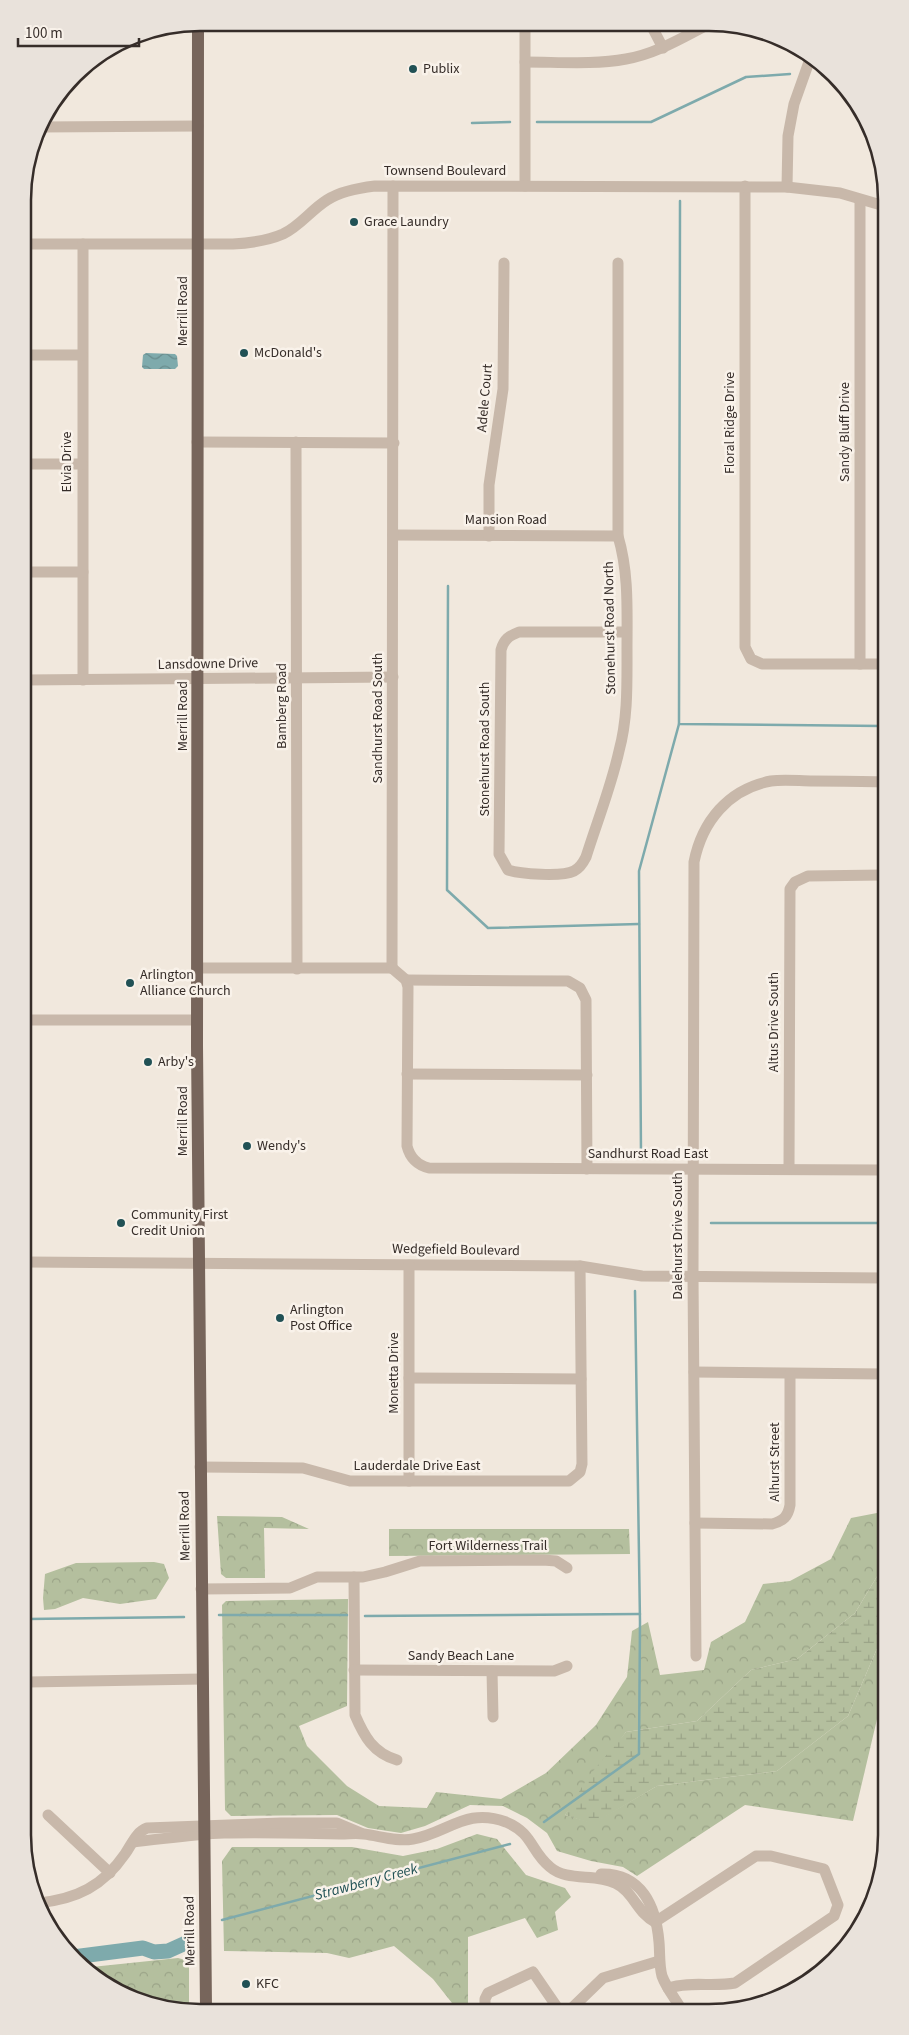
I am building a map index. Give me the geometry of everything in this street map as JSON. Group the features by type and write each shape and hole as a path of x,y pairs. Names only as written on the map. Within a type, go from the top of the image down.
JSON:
{"main road":[{"name":"Merrill Road","path":"198,32 197,1020 206,2004"}],"street":[{"path":"524,186 525,31"},
{"path":"654,31 663,48"},
{"path":"525,62 606,62 628,59 663,48 695,31"},
{"path":"787,187 788,136 794,104 808,64"},
{"path":"49,127 198,126"},
{"name":"Sandhurst Road South","path":"392,968 393,186"},
{"name":"Floral Ridge Drive","path":"745,186 745,647 750,659 762,664 860,664"},
{"name":"Townsend Boulevard","path":"32,244 257,243 283,233 326,201 345,191 363,187 787,187 824,190 878,204"},
{"name":"Sandy Bluff Drive","path":"860,200 860,664"},
{"name":"Elvia Drive","path":"83,244 83,680"},
{"name":"Adele Court","path":"489,536 489,485 503,389 504,263"},
{"name":"Stonehurst Road North","path":"503,864 508,870 516,873 566,874 581,866 586,857 619,752 627,701 627,582 624,556 618,536 618,263"},
{"path":"32,355 82,355"},
{"path":"198,442 394,443"},
{"name":"Bamberg Road","path":"296,442 298,677 297,969"},
{"path":"32,464 82,464"},
{"name":"Mansion Road","path":"393,535 618,536"},
{"path":"32,572 83,572"},
{"name":"Stonehurst Road South","path":"503,864 499,854 501,650 504,641 509,636 519,632 627,632"},
{"path":"860,664 878,664"},
{"name":"Lansdowne Drive","path":"32,680 393,677"},
{"name":"Dalehurst Drive South","path":"696,1656 693,1169 694,862 697,847 711,819 721,806 736,794 752,786 772,781 878,782"},
{"name":"Altus Drive South","path":"789,1169 790,889 799,879 808,876 878,875"},
{"path":"197,968 392,968 406,980 408,987 408,1074 587,1075"},
{"path":"406,980 568,981 580,988 586,1000 587,1169"},
{"path":"31,1020 197,1020"},
{"name":"Sandhurst Road East","path":"408,1074 407,1146 414,1161 421,1166 429,1168 877,1170"},
{"name":"Wedgefield Boulevard","path":"31,1262 580,1266 626,1275 877,1278"},
{"name":"Monetta Drive","path":"408,1265 410,1481"},
{"path":"409,1378 581,1380 580,1266"},
{"path":"694,1372 877,1374"},
{"name":"Alhurst Street","path":"695,1524 772,1524 782,1521 788,1514 790,1505 790,1374"},
{"name":"Lauderdale Drive East","path":"200,1467 303,1468 350,1481 569,1481 580,1472 582,1464 581,1380"},
{"name":"Fort Wilderness Trail","path":"201,1589 282,1589 302,1584 317,1577 354,1577 385,1572 420,1560 543,1560 556,1561 567,1568"},
{"path":"354,1577 354,1708 363,1733 370,1744 378,1751 397,1760"},
{"name":"Sandy Beach Lane","path":"354,1670 554,1671 567,1666"},
{"path":"492,1671 493,1717"},
{"path":"31,1682 202,1679"},
{"path":"48,1815 110,1873"},
{"path":"46,1902 82,1893 100,1882 110,1873 139,1831 147,1828 204,1830 337,1823 363,1834 410,1840 426,1836 464,1819 482,1817 504,1821 521,1829 550,1868 562,1874 580,1876 614,1874 632,1881 653,1907 659,1941 662,1976 678,2004"},
{"path":"655,1922 756,1856 771,1856 824,1869 838,1905 834,1916 735,1983 668,1988"},
{"path":"44,1900 51,1902"},
{"path":"576,2004 603,1978 660,1961"},
{"path":"484,2004 488,1993 533,1972 554,2004"}],"green space":[{"path":"877,1513 877,1576 855,1613 797,1659 751,1670 697,1721 626,1732 565,1815 593,1823 657,1786 777,1771 848,1716 877,1648 877,1719 853,1821 745,1805 637,1876 623,1867 591,1861 557,1851 547,1833 527,1818 503,1806 470,1805 425,1826 401,1833 368,1828 337,1815 231,1816 225,1810 222,1605 226,1601 348,1599 347,1706 299,1726 307,1746 347,1786 379,1806 427,1808 436,1792 501,1799 546,1773 596,1725 627,1677 632,1631 648,1622 660,1675 704,1670 711,1642 745,1622 763,1584 790,1581 831,1559 851,1518"},
{"path":"217,1516 282,1517 309,1529 264,1528 265,1578 226,1578 221,1574"},
{"path":"389,1529 629,1529 630,1554 389,1556"},
{"path":"154,1562 164,1564 169,1578 156,1599 120,1604 83,1598 55,1609 44,1610 45,1574 76,1563"},
{"path":"877,1576 877,1648 848,1716 777,1771 657,1786 593,1824 565,1815 588,1777 626,1732 697,1721 751,1670 797,1659 855,1613"},
{"path":"477,1834 497,1839 526,1875 565,1888 571,1897 555,1912 558,1930 537,1938 525,1918 468,1937 468,2004 452,2004 433,1979 394,1946 349,1958 327,1953 224,1951 222,1861 232,1847 352,1847 403,1856 437,1849"},
{"path":"178,1958 189,1961 189,2003 146,1995 106,1975 95,1967"}],"water":[{"path":"146,353 175,354 178,366 175,369 144,369 142,367 143,355"}],"waterway":[{"path":"537,122 651,122 746,77 790,74"},
{"path":"472,123 510,122"},
{"path":"680,201 679,724 878,726"},
{"path":"448,586 447,890 488,928 639,924"},
{"path":"641,1154 639,871 679,724"},
{"path":"711,1223 877,1223"},
{"path":"544,1822 639,1754 640,1622 635,1291"},
{"path":"365,1616 640,1614"},
{"path":"219,1615 347,1615"},
{"path":"31,1619 184,1617"},
{"name":"Strawberry Creek","path":"222,1920 510,1844"},
{"name":"Strawberry Creek","path":"83,1956 143,1948 154,1952 168,1951 188,1942"}],"place":[{"name":"Publix","path":"413,69"},
{"name":"Grace Laundry","path":"354,222"},
{"name":"McDonald's","path":"244,353"},
{"name":"Arlington Alliance Church","path":"130,983"},
{"name":"Arby's","path":"148,1062"},
{"name":"Wendy's","path":"247,1146"},
{"name":"Community First Credit Union","path":"121,1223"},
{"name":"Arlington Post Office","path":"280,1318"},
{"name":"KFC","path":"246,1984"}]}
